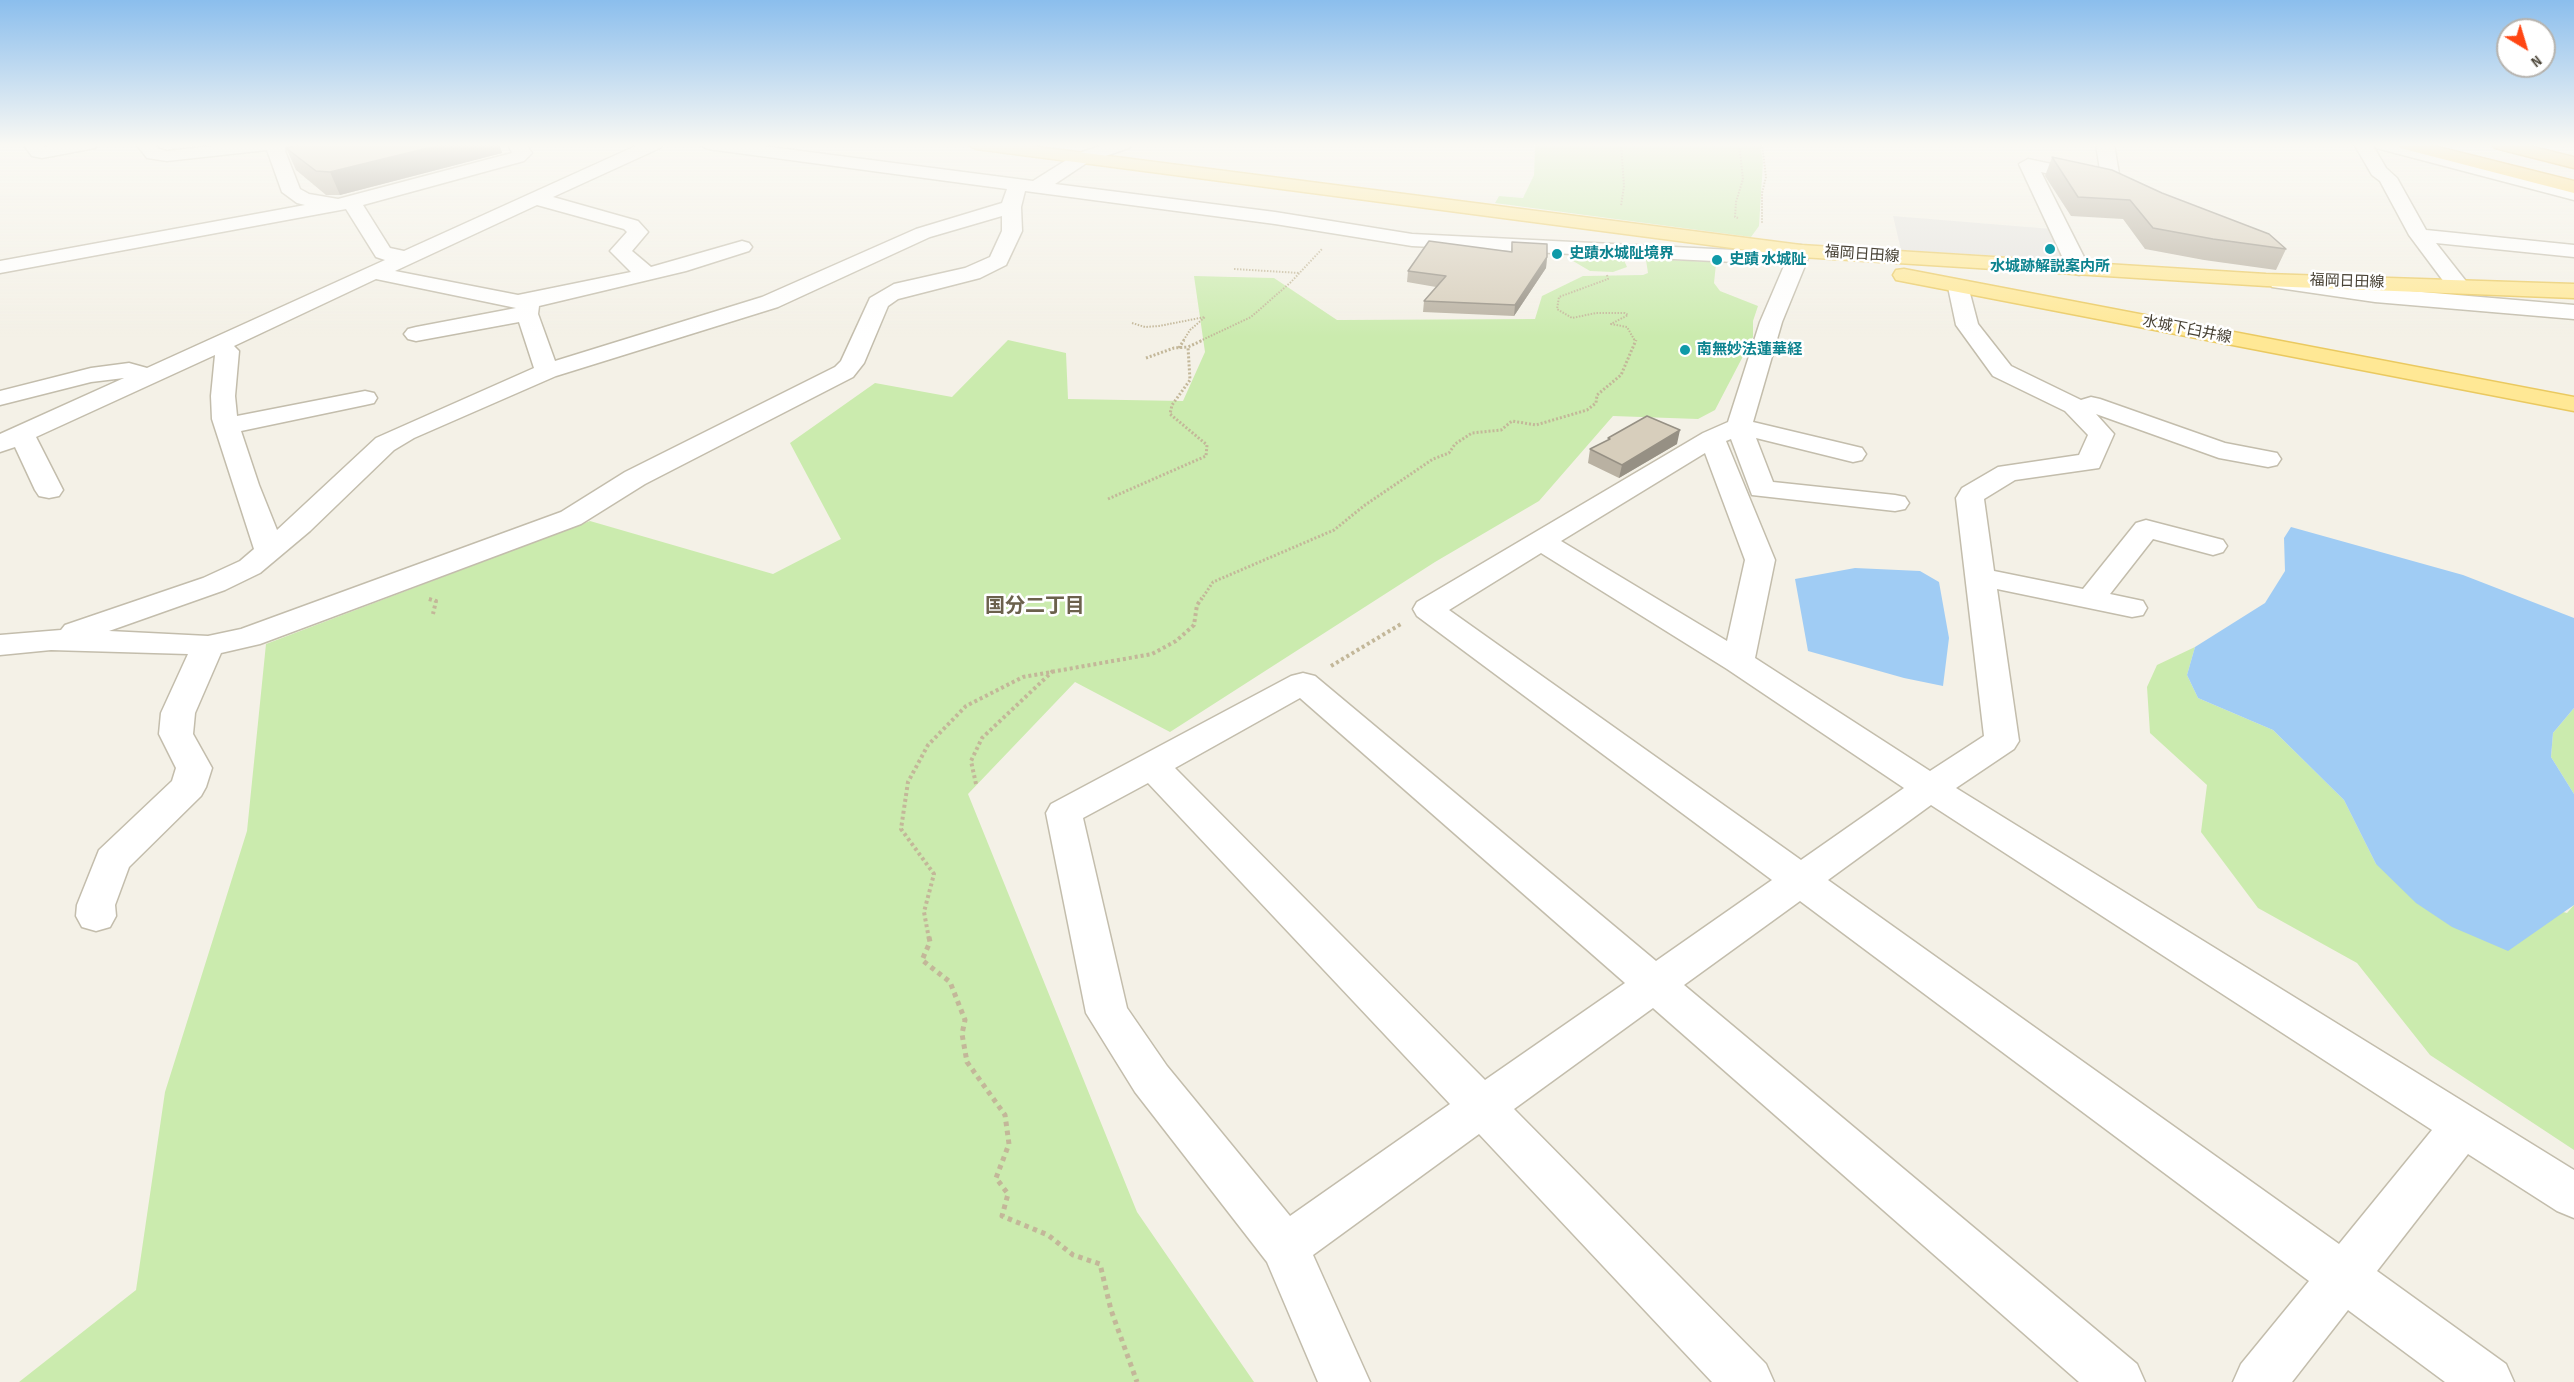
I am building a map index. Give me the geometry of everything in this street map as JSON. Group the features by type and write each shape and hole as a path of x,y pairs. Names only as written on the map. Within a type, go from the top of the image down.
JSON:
{"main road":[{"name":"福岡日田線","path":"1471,208 1801,251 2266,280 2458,285 2574,291"},
{"name":"水城下臼井線","path":"1801,251 1948,285 2574,404"},
{"path":"1948,285 1937,272 1943,269 2034,267"}],"street":[{"path":"0,267 316,208"},
{"path":"350,208 384,253 408,258"},
{"path":"50,490 11,439 515,208"},
{"path":"574,208 631,225 638,232 620,251 646,274"},
{"path":"51,640 214,584 250,567 300,525 385,444 547,371 770,302 923,232 984,208"},
{"path":"0,645 51,640 139,641 208,646 249,637 284,626 571,518 635,478 844,372 852,363 878,303 902,289 972,273 999,261 1012,231 1017,208"},
{"path":"1174,208 1275,218 1338,230 1412,240 1754,257 1801,251"},
{"path":"2050,208 2079,269"},
{"path":"2405,208 2419,235 2458,285"},
{"path":"1619,250 1621,228"},
{"path":"2419,235 2574,251"},
{"path":"416,334 528,308 742,247"},
{"path":"1738,662 1760,560 1726,432 1801,251"},
{"path":"2282,261 2304,281"},
{"path":"376,273 518,302 528,308 547,371"},
{"path":"2266,280 2375,295 2574,312"},
{"path":"1948,285 1967,325 2002,371 2082,405 2219,450 2268,459"},
{"path":"214,346 226,351 223,396 228,426 245,485 259,517 269,551"},
{"path":"0,398 91,375 129,370 150,375"},
{"path":"228,426 365,398"},
{"path":"2082,405 2142,398"},
{"path":"1285,1247 1930,788 2002,741 1980,577 1972,494 2008,473 2090,462 2101,434 2082,405"},
{"path":"1726,432 1762,489 1895,503"},
{"path":"1853,454 1726,432 1424,611 1800,880 2488,1382"},
{"path":"2091,599 2146,529 2213,546"},
{"path":"1541,541 1738,662 1930,788 2574,1196"},
{"path":"1980,577 2132,608"},
{"path":"96,916 96,905 112,860 188,787 194,768 176,734 178,713 208,646"},
{"path":"1344,1382 1285,1247 1151,1079 1107,1013 1064,813 1303,683 2119,1382"},
{"path":"1153,766 1748,1382"},
{"path":"2259,1382 2463,1126"}],"path":[{"path":"1621,228 1622,208"},
{"path":"1737,208 1735,217 1762,228"},
{"path":"1750,245 1762,228 1762,208"},
{"path":"1146,358 1188,347 1251,317 1300,273 1338,230"},
{"path":"1234,269 1300,273"},
{"path":"1607,275 1608,279 1559,297 1557,309 1572,318 1596,313 1625,313 1628,315 1611,324 1626,327"},
{"path":"1132,323 1152,326 1205,317 1190,330 1179,348"},
{"path":"1108,499 1196,463 1206,456 1207,445 1170,414 1172,405 1190,380 1188,347"},
{"path":"1303,683 1424,611"},
{"path":"976,784 971,761 982,738 1055,669"}],"green space":[{"path":"1536,208 1760,208 1759,226 1751,237"},
{"path":"1584,254 1623,258 1627,267 1613,272 1590,271 1573,261"},
{"path":"1646,260 1712,262 1716,264 1714,283 1720,291 1758,306 1753,321 1753,337 1715,410 1698,419 1613,416 1539,501 1435,562 1170,732 1075,682 968,794 1137,1212 1254,1382 19,1382 136,1290 165,1092 247,831 266,644 590,521 773,574 841,539 790,443 875,383 952,397 1008,340 1066,353 1068,399 1183,401 1205,352 1194,276 1274,278 1337,320 1535,319 1542,296 1583,276 1643,275 1648,273"},
{"path":"2195,647 2187,675 2198,698 2273,730 2344,800 2376,864 2567,913 2574,905 2574,1150 2430,1055 2357,963 2258,908 2201,832 2207,785 2150,733 2147,687 2157,665"},
{"path":"2574,708 2574,794 2551,757 2553,733"}],"shaded area":[{"path":"1893,216 2052,229 2067,260 1901,250"}],"water":[{"path":"2291,527 2463,575 2574,618 2574,708 2553,733 2551,757 2574,794 2574,905 2508,951 2452,927 2416,903 2376,864 2344,800 2273,730 2198,698 2187,675 2195,647 2265,603 2285,571 2284,538"},
{"path":"1855,568 1920,571 1939,582 1949,638 1943,686 1904,678 1808,651 1795,579"}],"building":[{"path":"2137,208 2202,208 2269,234 2286,249 2213,239 2153,228"},
{"path":"1429,241 1512,252 1512,242 1547,244 1547,257 1515,305 1424,301 1446,276 1408,271"},
{"path":"1647,416 1680,430 1622,465 1590,449 1610,439 1608,438"}],"place":[{"name":"水城跡解説案内所","path":"2050,249"},
{"name":"史蹟水城阯境界","path":"1557,254"},
{"name":"史蹟 水城阯","path":"1717,260"},
{"name":"南無妙法蓮華経","path":"1685,350"}],"district":[{"name":"国分二丁目","path":"1035,607"}]}
